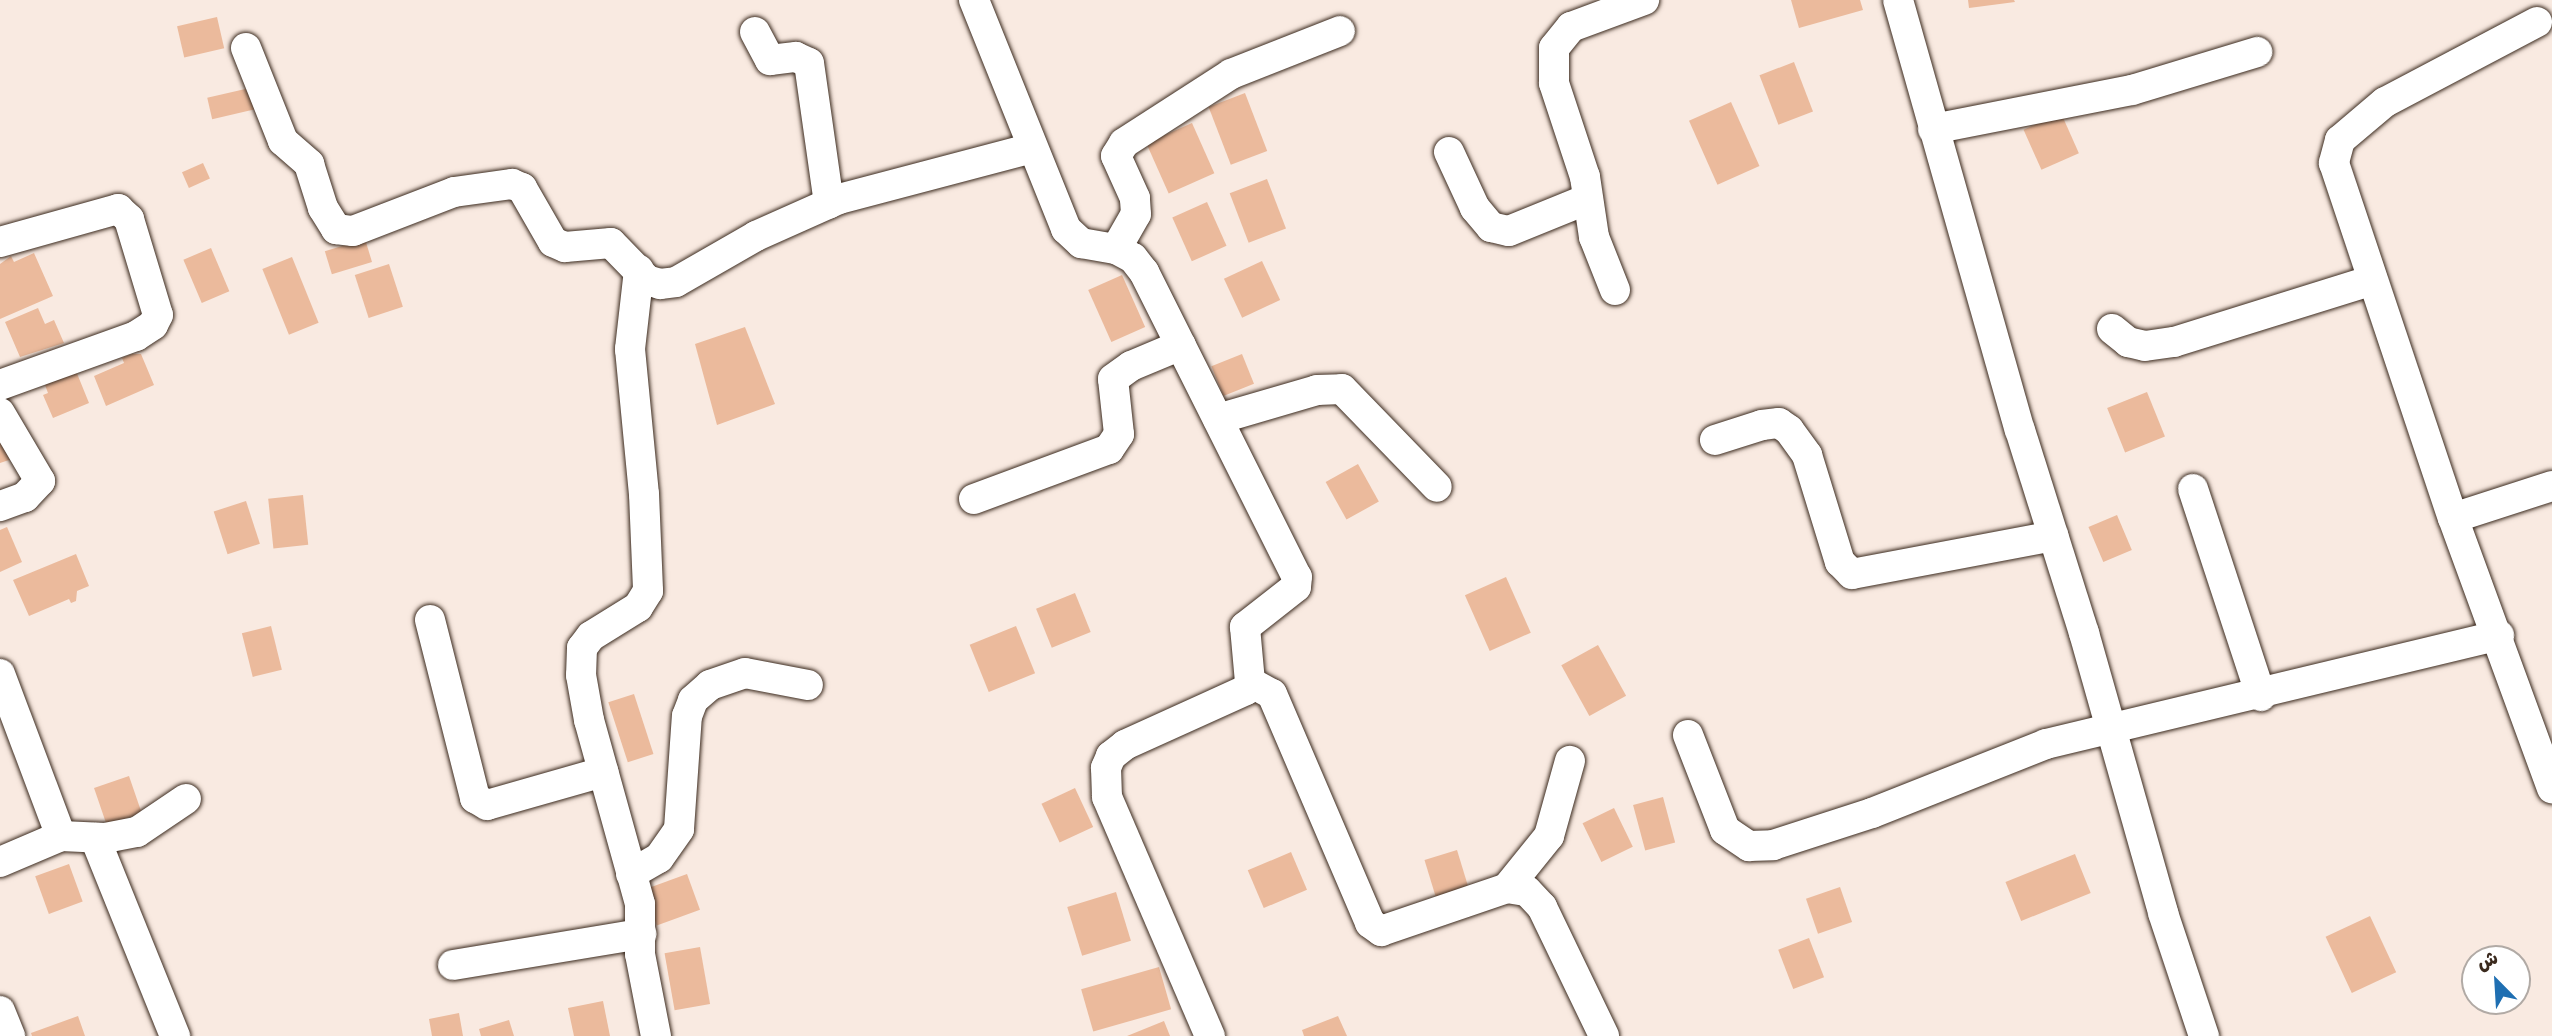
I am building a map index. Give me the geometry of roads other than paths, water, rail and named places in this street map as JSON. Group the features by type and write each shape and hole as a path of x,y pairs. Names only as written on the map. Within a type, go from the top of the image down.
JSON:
{"street":[{"path":"974,0 1032,148 1073,237 1116,249 1133,258 1144,272 1297,578 1296,587 1245,627 1250,682 1239,697 1125,745 1111,756 1106,768 1107,797 1210,1036"},
{"path":"1615,290 1594,237 1585,177 1554,83 1554,48 1571,27 1644,0"},
{"path":"1898,0 1933,129 2112,730 2163,913 2204,1036"},
{"path":"2537,22 2385,102 2340,140 2334,163 2453,518 2499,635 2550,779"},
{"path":"1116,249 1134,221 1137,208 1116,156 1124,143 1231,74 1340,31"},
{"path":"755,32 771,60 796,57 808,63 829,204"},
{"path":"246,48 283,141 309,164 323,208 336,229 353,231 454,192 512,184 522,188 553,242 565,247 611,243 652,283 676,282 756,236 829,204 896,182 1032,148"},
{"path":"1933,129 2119,93 2258,52"},
{"path":"1449,152 1475,208 1491,227 1509,231 1588,199"},
{"path":"0,242 118,209 129,219 158,315 153,325 136,336 0,385"},
{"path":"639,270 630,349 648,586 638,607 591,636 582,648 582,692 640,904 640,954 656,1036"},
{"path":"2112,329 2128,342 2145,346 2174,342 2373,281"},
{"path":"974,499 1109,449 1119,434 1113,379 1130,366 1181,345"},
{"path":"1218,419 1317,390 1342,389 1437,487"},
{"path":"0,413 40,481 25,497 0,506"},
{"path":"1715,440 1762,425 1779,423 1789,430 1807,455 1840,562 1852,574 2053,536"},
{"path":"2453,518 2552,486"},
{"path":"2193,489 2261,696"},
{"path":"430,620 473,793 480,802 494,804 603,772"},
{"path":"1688,735 1717,816 1735,840 1749,846 1773,845 1828,828 2046,744 2261,696 2499,635"},
{"path":"631,874 659,858 679,829 687,716 693,700 710,685 745,673 808,685"},
{"path":"0,674 61,836"},
{"path":"1250,682 1272,694 1376,929 1393,929 1507,888 1527,891 1542,907 1604,1036"},
{"path":"1507,888 1549,836 1570,761"},
{"path":"0,862 61,836 94,838 137,832 186,799"},
{"path":"94,838 175,1036"},
{"path":"453,965 641,934"},
{"path":"0,1012 10,1036"}]}
